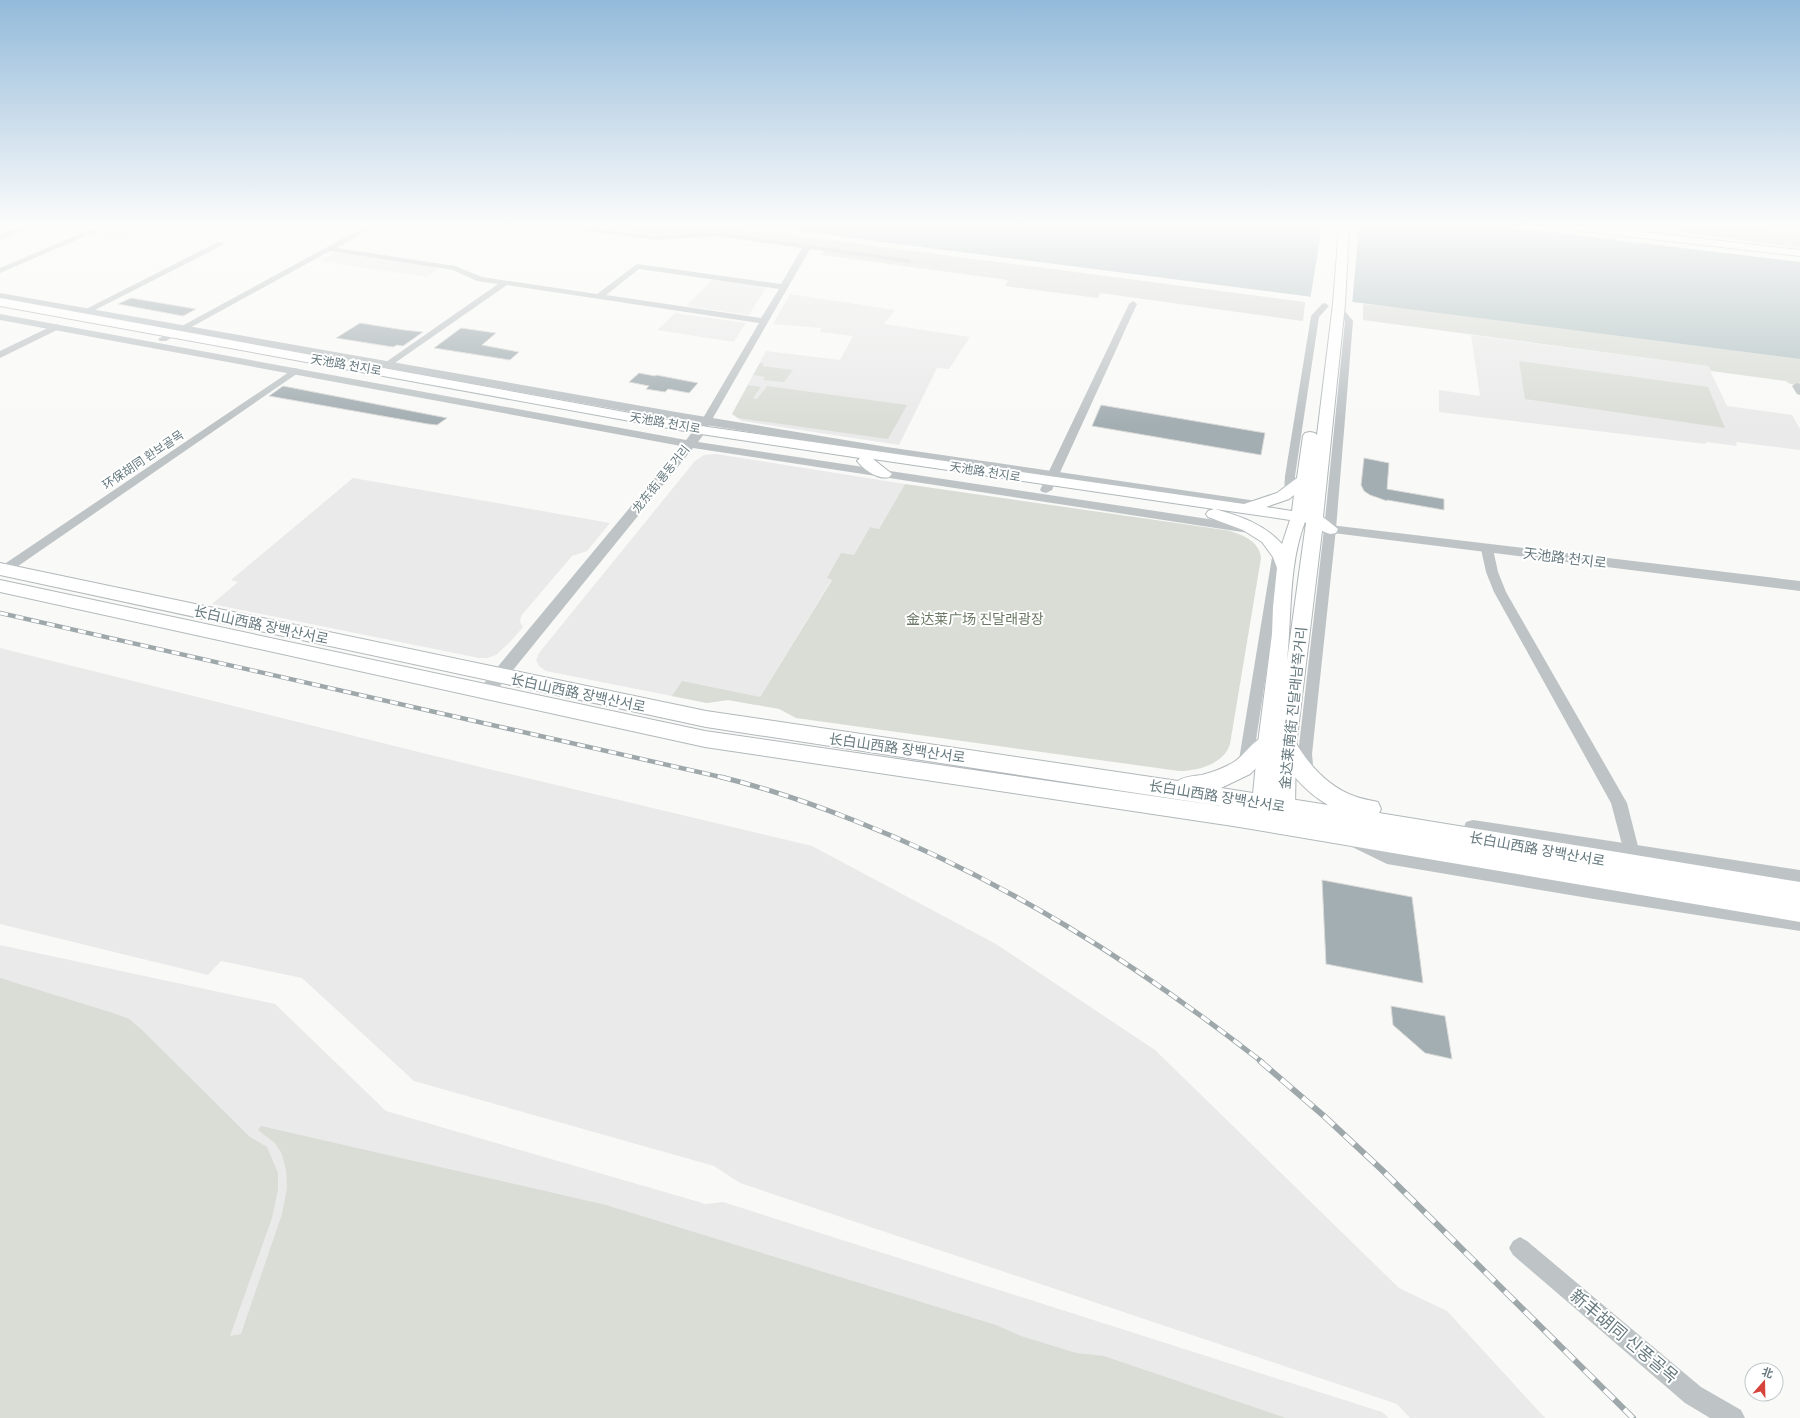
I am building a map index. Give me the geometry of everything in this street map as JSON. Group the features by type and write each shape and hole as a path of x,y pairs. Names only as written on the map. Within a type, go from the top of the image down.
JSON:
{"main road":[{"path":"1331,303 1333,293"},
{"name":"天池路 천지로","path":"0,302 698,433 865,462 1050,482 1250,507 1311,524"},
{"name":"金达莱南街 진달래남쪽거리","path":"1273,811 1277,744 1283,560 1311,524 1306,479 1331,303"},
{"name":"金达莱南街 진달래남쪽거리","path":"1277,744 1311,524 1331,303"},
{"name":"天池路 천지로","path":"0,309 173,334 383,368 698,433 885,456 1050,482 1207,512 1311,524"},
{"path":"865,462 884,474"},
{"path":"1250,507 1283,496 1306,479"},
{"path":"1207,512 1232,519 1265,536 1283,560"},
{"name":"长白山西路 장백산서로","path":"1,575 493,684 735,744 1273,811 1503,844 1633,858 1800,893"},
{"path":"1169,798 1232,774 1277,744 1291,755 1319,787 1333,797 1349,805 1473,827 1503,844"},
{"name":"长白山西路 장백산서로","path":"1273,811 1350,837 1800,911"}],"street":[{"path":"86,311 122,293"},
{"path":"173,334 248,293"},
{"path":"383,368 490,293"},
{"path":"573,293 764,322"},
{"path":"598,297 603,293"},
{"name":"龙东街 룡동거리","path":"493,684 698,433 780,293"},
{"name":"天池路 천지로","path":"0,296 86,311 173,334"},
{"path":"1290,492 1290,476 1315,316 1331,303"},
{"path":"1050,482 1133,304"},
{"name":"天池路 천지로","path":"0,317 295,371 698,433 884,474 1255,530"},
{"path":"0,355 56,327"},
{"name":"环保胡同 환보골목","path":"1,575 295,371"},
{"name":"天池路 천지로","path":"1311,524 1488,549 1800,586"},
{"name":"金达莱南街 진달래남쪽거리","path":"1307,775 1305,754 1311,524"},
{"path":"1488,549 1492,572 1500,592 1619,803 1633,858"},
{"name":"金达莱南街 진달래남쪽거리","path":"1245,766 1283,560"},
{"name":"长白山西路 장백산서로","path":"1473,827 1633,858 1800,878"},
{"name":"长白山西路 장백산서로","path":"1350,837 1387,856 1594,891 1800,922"},
{"name":"新丰胡同 신풍골목","path":"1520,1248 1693,1395 1732,1418"}],"shaded area":[{"path":"699,293 763,293 749,315 686,306"},
{"path":"1283,293 1800,293 1800,359"},
{"path":"790,294 895,310 884,324 970,337 949,369 937,368 899,445 742,421 732,414 766,351 840,360 853,336 820,332 821,328 773,324"},
{"path":"675,313 746,323 734,342 657,330"},
{"path":"1471,335 1708,366 1727,406 1792,415 1800,429 1800,450 1736,442 1737,446 1706,442 1706,444 1439,412 1439,390 1480,396"},
{"path":"716,454 905,484 879,529 870,527 854,555 827,578 832,579 755,705 728,700 707,703 546,671 539,666 536,660 539,653 695,461 704,455"},
{"path":"353,478 610,523 587,551 572,556 521,616 520,622 523,627 511,641 496,655 487,658 479,658 212,604 238,582 231,580"},
{"path":"0,648 447,759 812,846 996,944 1155,1050 1399,1288 1447,1311 1545,1418 1410,1418 1397,1404 740,1183 714,1166 414,1081 302,978 221,961 208,975 0,924"},
{"path":"0,945 275,1004 386,1111 706,1204 723,1202 1382,1412 1389,1418 0,1418"}],"green space":[{"path":"1061,293 1100,293 1098,298"},
{"path":"1101,293 1237,293 1305,302 1303,321"},
{"path":"1363,304 1423,310 1800,359 1800,386 1790,384 1786,381 1711,371 1708,366 1363,320"},
{"path":"1519,361 1708,387 1725,428 1525,399"},
{"path":"760,363 764,363 762,366 793,370 784,382 763,380 765,377 753,375"},
{"path":"748,385 761,387 753,398 757,399 767,386 907,405 888,439 738,418 732,414"},
{"name":"金达莱广场 진달래광장","path":"905,484 1225,530 1237,533 1253,542 1260,552 1261,558 1230,744 1222,757 1202,768 1179,771 796,718 779,709 728,700 707,703 672,696 682,681 760,697 832,580 827,578 841,553 854,555 870,527 879,529"},
{"path":"0,978 129,1019 141,1029 250,1137 267,1147 278,1173 278,1190 272,1218 230,1336 241,1334 282,1214 287,1188 286,1170 282,1154 275,1143 258,1130 261,1126 606,1205 996,1325 1021,1336 1076,1353 1104,1356 1286,1418 0,1418"}],"pier":[{"path":"1311,293 1353,293 1352,305 1310,300"}],"building":[{"path":"131,298 196,309 183,316 118,304"},
{"path":"360,323 423,332 403,346 397,345 393,347 336,338"},
{"path":"461,328 496,333 482,345 519,352 510,360 434,348"},
{"path":"639,373 698,383 689,393 668,389 665,392 646,389 649,386 629,382"},
{"path":"283,386 447,418 437,425 428,424 269,396"},
{"path":"1101,405 1265,433 1261,455 1092,426"},
{"path":"1364,458 1389,463 1387,489 1444,499 1444,510 1387,501 1370,495 1364,491 1361,485"},
{"path":"1322,880 1412,897 1423,983 1326,964"},
{"path":"1391,1006 1445,1016 1452,1059 1425,1053 1393,1025"}],"railway":[{"path":"0,613 723,778"},
{"path":"723,778 788,796 853,820 909,843 1015,896 1117,957 1166,991 1262,1062"},
{"path":"1260,1061 1324,1116 1382,1170 1633,1418"}]}
